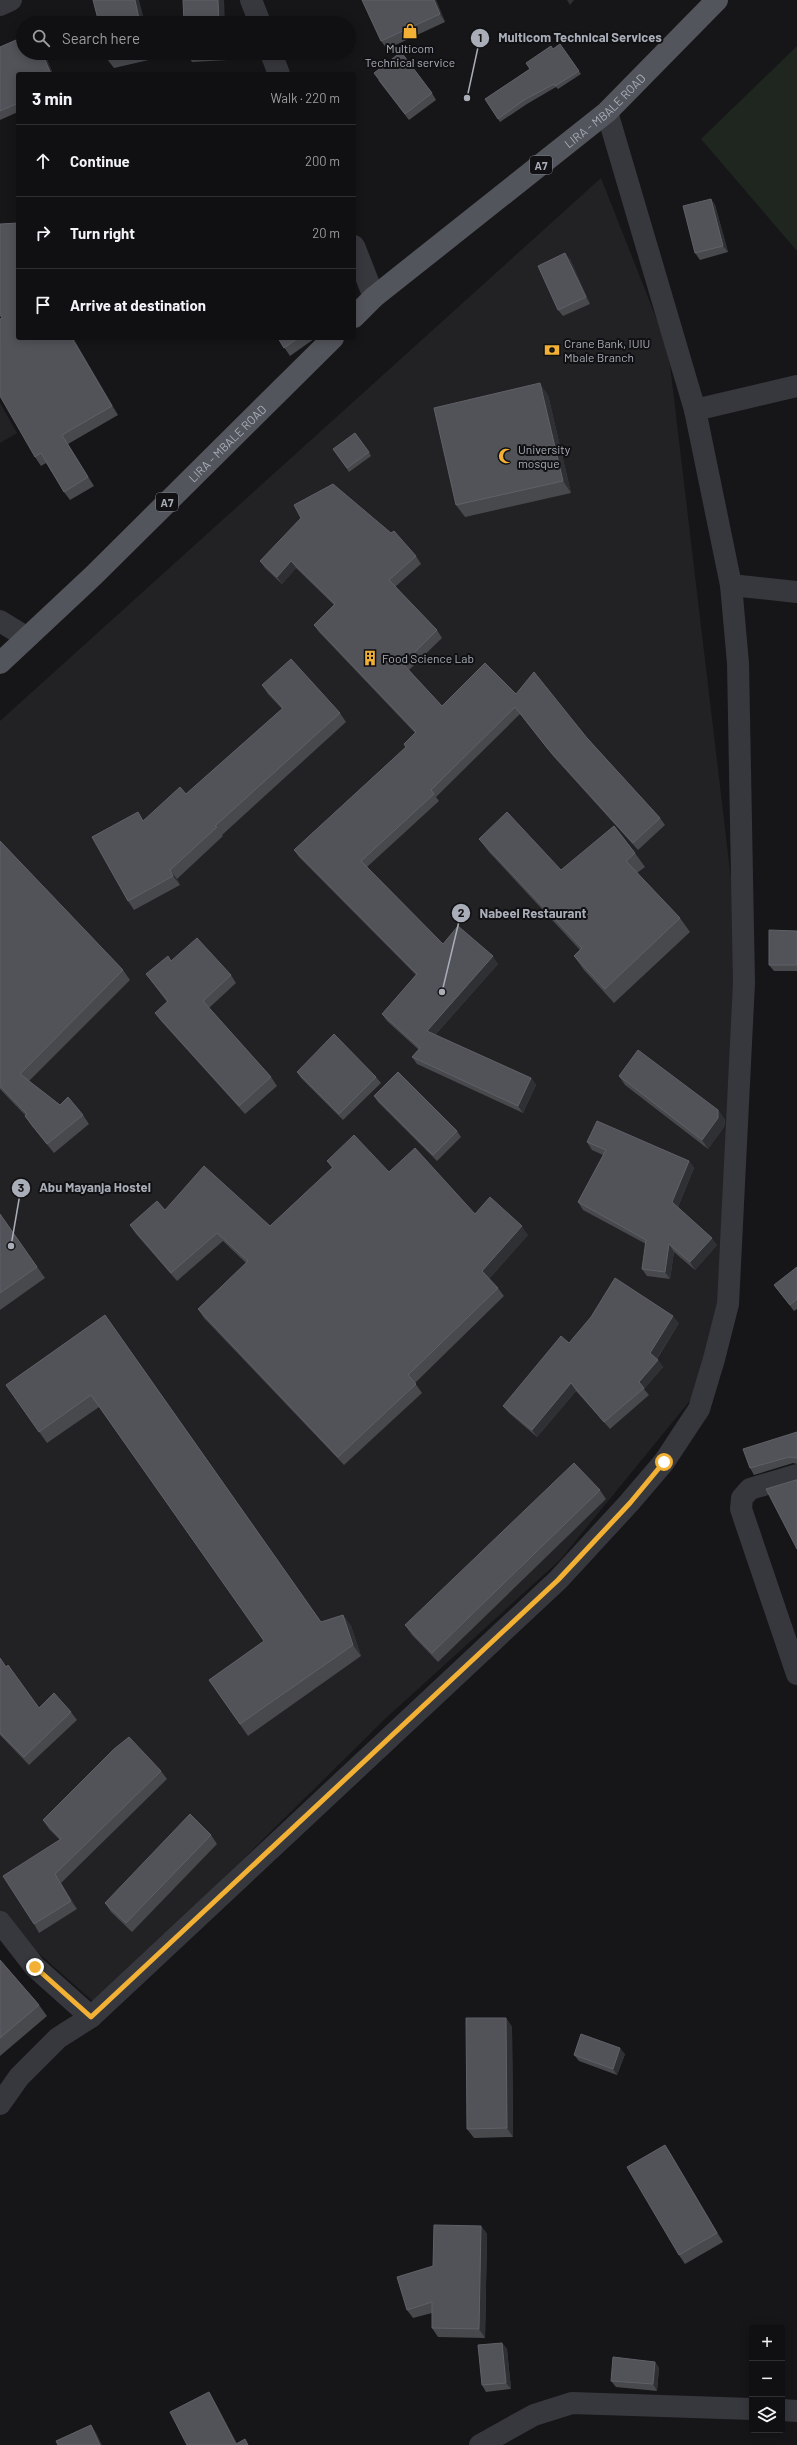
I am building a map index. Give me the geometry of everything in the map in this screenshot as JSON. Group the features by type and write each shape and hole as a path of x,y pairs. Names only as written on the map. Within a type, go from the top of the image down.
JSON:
{"main road":[{"name":"LIRA - MBALE ROAD","path":"356,315 374,297 607,112 717,0"},
{"name":"LIRA - MBALE ROAD","path":"0,663 26,637 94,575 331,340"}],"street":[{"path":"0,5 12,0"},
{"path":"251,0 257,16"},
{"path":"274,60 278,72"},
{"path":"0,2104 19,2077 58,2038 91,2017 558,1580 630,1503 664,1462 699,1409 728,1304 744,983 738,663 731,585 695,410 607,112"},
{"path":"356,251 374,297"},
{"path":"695,410 797,386"},
{"path":"731,585 797,592"},
{"path":"0,621 26,637"},
{"path":"797,1475 750,1489 742,1498 741,1509 797,1674"},
{"path":"0,1922 35,1967 91,2017"},
{"path":"480,2445 534,2415 572,2402 749,2409"},
{"path":"785,2410 797,2411"}],"shaded area":[{"path":"797,46 797,251 701,139"},
{"path":"601,178 668,348 743,980 724,1299 693,1397 560,1560 386,1718 96,2004 9,1927 0,1913 0,721"},
{"path":"0,403 17,433 0,443"}],"building":[{"path":"93,0 135,0 138,16 97,16"},
{"path":"183,0 218,0 219,16 184,16"},
{"path":"362,0 434,0 440,14 381,41"},
{"path":"16,40 16,60 45,60 50,72 16,72 16,104 0,111 0,47"},
{"path":"560,44 579,71 555,86 554,84 524,100 498,119 485,99 530,69 526,63 551,46 553,49"},
{"path":"401,52 432,93 405,114 374,73"},
{"path":"711,199 723,246 695,253 683,206"},
{"path":"16,223 16,340 73,340 112,406 62,435 88,477 64,492 41,453 35,457 0,396 0,319 2,318 0,315 0,224"},
{"path":"565,253 586,297 558,310 538,266"},
{"path":"279,340 295,340 284,348"},
{"name":"University mosque","path":"540,383 563,481 456,505 434,408"},
{"path":"355,433 369,452 347,468 333,449"},
{"path":"333,484 391,533 394,531 416,556 389,580 437,630 403,664 442,706 485,663 516,694 534,672 587,738 660,818 633,843 548,749 515,707 431,790 434,794 361,861 443,944 458,926 493,956 427,1031 531,1078 518,1106 412,1057 420,1048 382,1014 417,974 294,850 406,747 404,744 416,732 314,625 335,604 291,561 277,577 260,561 301,518 294,505"},
{"path":"291,659 340,713 215,826 217,827 170,870 173,876 128,901 92,837 138,812 143,821 180,787 186,794 283,708 262,685"},
{"path":"507,812 561,870 614,826 635,853 626,861 680,918 605,989 574,956 582,948 479,839"},
{"path":"0,841 123,970 20,1074 60,1105 68,1097 83,1115 47,1144 25,1116 27,1114 0,1086"},
{"path":"769,930 797,931 797,965 769,965"},
{"path":"197,938 231,975 203,1001 271,1077 239,1106 155,1013 168,1001 146,974 168,956 171,961"},
{"path":"334,1034 376,1077 339,1114 297,1072"},
{"path":"638,1050 718,1110 718,1118 702,1140 619,1076"},
{"path":"398,1072 457,1131 433,1155 374,1096"},
{"path":"597,1121 689,1161 672,1202 712,1238 690,1262 669,1244 665,1272 642,1269 646,1240 578,1202 606,1150 587,1142"},
{"path":"354,1135 389,1172 415,1148 475,1214 490,1197 522,1226 482,1271 498,1288 408,1375 416,1384 338,1457 198,1309 248,1261 217,1233 171,1273 130,1225 157,1201 165,1210 204,1166 270,1226 333,1167 327,1161"},
{"path":"0,1214 37,1267 0,1293"},
{"path":"797,1267 797,1299 790,1305 774,1285"},
{"path":"615,1278 673,1316 650,1353 658,1360 639,1382 644,1388 604,1422 571,1383 532,1430 503,1406 561,1336 569,1343 591,1317"},
{"path":"105,1315 321,1622 343,1615 353,1645 240,1724 209,1680 264,1641 91,1395 39,1432 6,1385"},
{"path":"797,1432 797,1458 789,1457 750,1468 743,1449"},
{"path":"574,1463 600,1490 432,1653 405,1625"},
{"path":"797,1480 797,1549 766,1489"},
{"path":"0,1658 6,1667 8,1665 39,1708 54,1693 71,1712 24,1757 0,1733"},
{"path":"129,1737 161,1771 55,1874 71,1901 34,1924 3,1876 61,1839 43,1820 114,1749"},
{"path":"190,1814 211,1835 126,1923 105,1903"},
{"path":"0,1960 39,2005 0,2038"},
{"path":"466,2018 506,2018 507,2128 467,2129"},
{"path":"581,2034 620,2048 613,2069 574,2055"},
{"path":"665,2145 717,2233 679,2255 627,2167"},
{"path":"434,2225 481,2226 479,2329 432,2328 432,2302 407,2310 397,2277 433,2266"},
{"path":"502,2343 506,2383 482,2385 478,2345"},
{"path":"613,2357 655,2362 653,2384 611,2381"},
{"path":"209,2392 236,2444 245,2439 248,2445 187,2445 170,2412"},
{"path":"91,2425 100,2445 58,2445 56,2441"}],"place":[{"name":"Multicom Technical service","path":"410,31"},
{"name":"Multicom Technical Services","path":"467,98"},
{"name":"Crane Bank, IUIU Mbale Branch","path":"552,350"},
{"name":"University mosque","path":"506,456"},
{"name":"Food Science Lab","path":"370,658"},
{"name":"Nabeel Restaurant","path":"442,992"},
{"name":"Abu Mayanja Hostel","path":"11,1246"}],"route":[{"path":"35,1967 91,2017 558,1580 630,1503 664,1462"}]}
